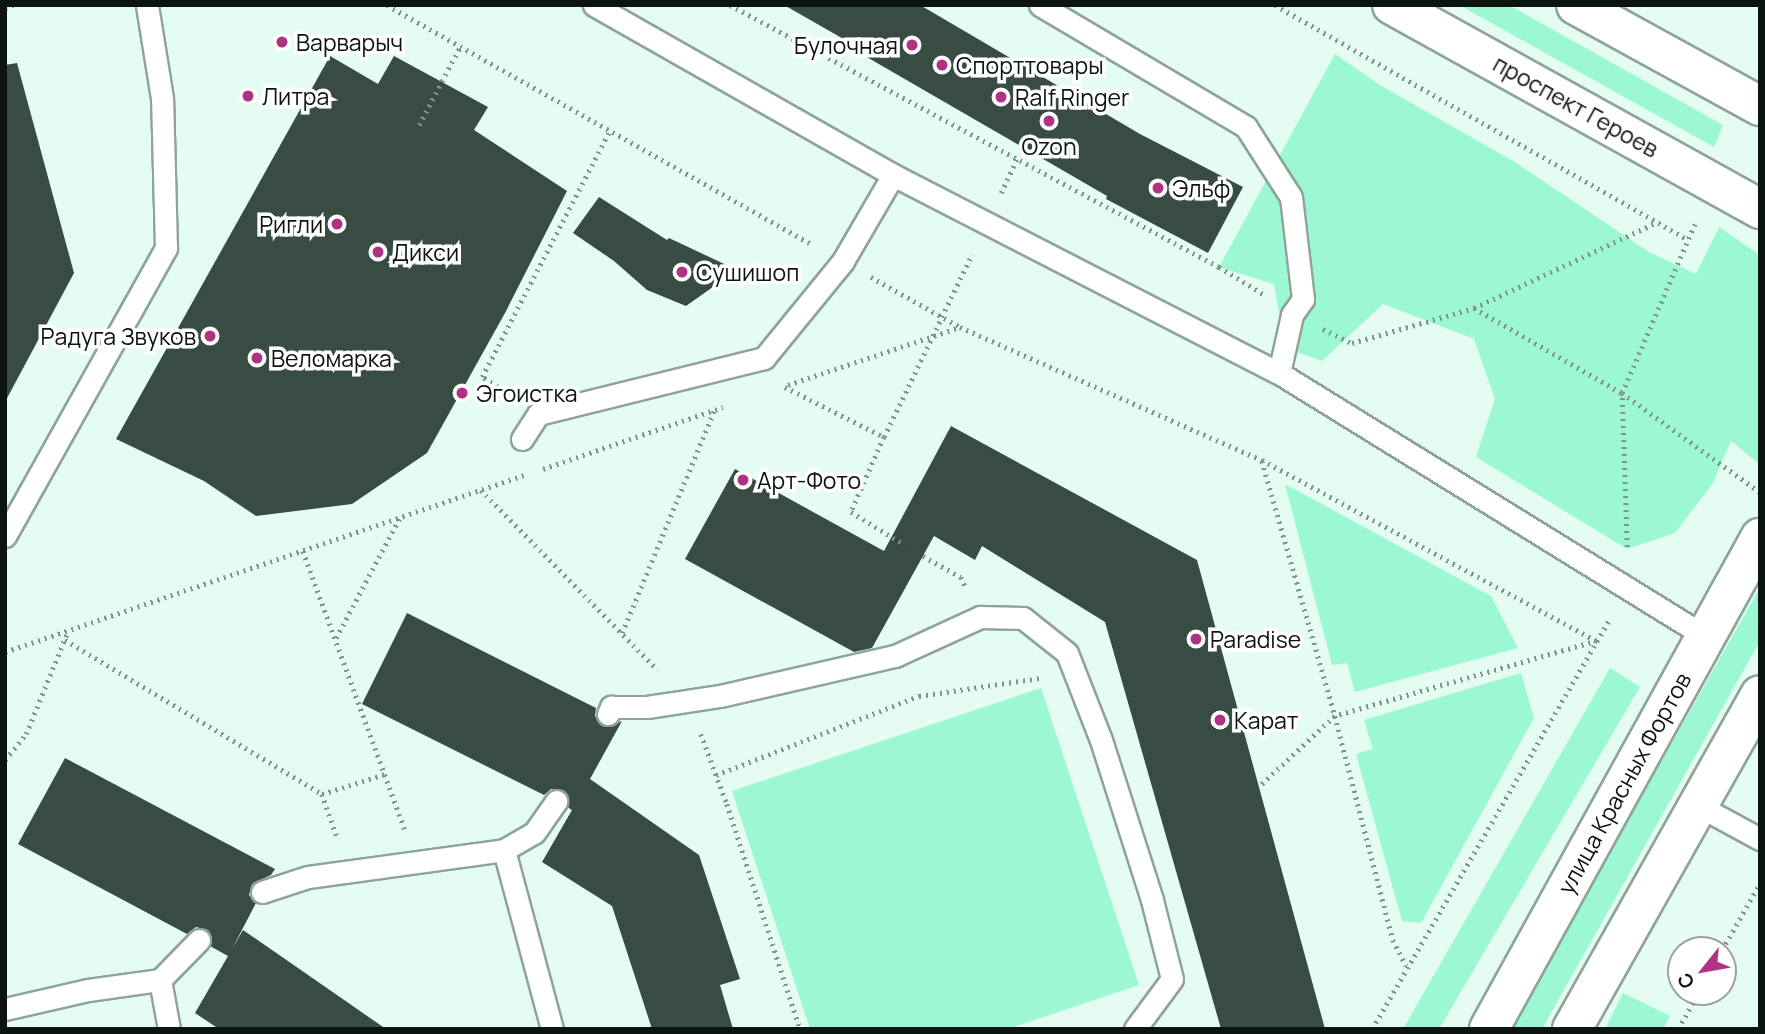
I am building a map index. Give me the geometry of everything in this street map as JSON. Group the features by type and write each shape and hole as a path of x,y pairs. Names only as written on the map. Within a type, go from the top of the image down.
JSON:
{"street":[{"name":"проспект Героев","path":"1392,5 1760,209"},
{"path":"1576,5 1760,106"},
{"name":"улица Красных Фортов","path":"1489,1029 1704,635 1760,538"},
{"path":"1572,1029 1760,695"}],"lane":[{"path":"5,536 166,248 162,98 146,5"},
{"path":"594,5 893,175 1279,373 1628,587 1651,605 1704,635"},
{"path":"1040,5 1246,127 1291,197 1303,299 1292,315 1279,373"},
{"path":"523,439 538,414 764,358 843,261 893,175"},
{"path":"608,714 611,707 648,708 720,696 895,656 980,617 1023,618 1067,653 1101,740 1152,900 1172,979 1135,1029"},
{"path":"262,892 308,877 504,850 534,833 556,802"},
{"path":"1697,806 1760,839"},
{"path":"504,850 552,1029"},
{"path":"5,1009 88,990 160,980 199,940"},
{"path":"160,980 169,1029"}],"path":[{"path":"5,8 13,5"},
{"path":"387,5 960,327 1262,460 1597,641"},
{"path":"730,5 1243,280 1292,315 1352,343 1474,309 1658,222"},
{"path":"1275,5 1687,239"},
{"path":"461,46 425,114 419,125 430,102 461,46"},
{"path":"538,414 482,377 610,130"},
{"path":"1372,1029 1406,966 1628,587 1622,393 1687,239 1716,183"},
{"path":"1474,309 1622,393 1760,492"},
{"path":"772,390 960,327"},
{"path":"905,545 851,512 934,335"},
{"path":"784,387 884,437"},
{"path":"538,470 726,406"},
{"path":"622,634 714,410"},
{"path":"1262,460 1335,716 1393,940 1406,966"},
{"path":"5,652 525,475"},
{"path":"335,639 401,517"},
{"path":"303,551 417,862"},
{"path":"923,556 961,577 980,617"},
{"path":"5,760 26,734 69,631"},
{"path":"65,640 323,794 349,872"},
{"path":"1259,787 1335,716 1597,641"},
{"path":"716,775 919,696 1045,677"},
{"path":"323,794 385,774"},
{"path":"1730,936 1760,883"},
{"path":"1678,1029 1691,1006"}],"green space":[{"path":"1459,5 1509,5 1723,125 1714,147"},
{"path":"1335,54 1380,85 1513,161 1649,252 1696,274 1719,227 1760,255 1758,463 1731,441 1713,483 1675,533 1627,549 1476,457 1495,399 1474,339 1383,304 1322,361 1285,348 1274,284 1219,267"},
{"path":"1285,484 1491,596 1518,648 1355,692 1347,663 1332,665"},
{"path":"1760,588 1760,641 1542,1029 1509,1029"},
{"path":"1610,668 1640,687 1439,1029 1403,1029"},
{"path":"1521,673 1534,718 1421,923 1402,921 1356,754 1373,749 1364,720"},
{"path":"1041,688 1139,985 1008,1029 810,1029 732,791"},
{"path":"1623,993 1670,1016 1663,1029 1605,1029"}],"building":[{"path":"784,5 920,5 1140,134 1243,187 1208,253 1106,199 1107,196 839,41 840,37"},
{"name":"Дикси","path":"330,56 378,84 394,56 488,107 474,130 567,191 505,313 427,453 352,504 256,516 204,481 116,439"},
{"path":"17,63 74,273 5,402 5,65"},
{"path":"599,197 667,240 669,238 737,270 686,306 647,290 614,261 573,233"},
{"path":"951,426 1197,560 1325,1029 1221,1029 1105,622 982,546 975,560 934,536 872,648 854,652 685,559 735,469 884,551"},
{"path":"407,613 596,708 595,716 602,726 610,727 622,721 590,779 699,855 740,979 720,985 733,1029 652,1029 612,906 542,862 572,810 567,807 568,796 564,791 551,789 544,795 362,704"},
{"path":"65,758 275,869 271,875 252,884 249,895 256,903 232,949 243,930 386,1029 219,1029 195,1013 228,956 210,946 212,937 208,930 196,927 187,934 18,844"}],"place":[{"name":"Варварыч","path":"282,42"},
{"name":"Булочная","path":"912,45"},
{"name":"Спорттовары","path":"942,65"},
{"name":"Литра","path":"248,96"},
{"name":"Ralf Ringer","path":"1001,97"},
{"name":"Ozon","path":"1049,121"},
{"name":"Эльф","path":"1158,188"},
{"name":"Ригли","path":"337,224"},
{"name":"Дикси","path":"378,252"},
{"name":"Сушишоп","path":"682,272"},
{"name":"Радуга Звуков","path":"210,336"},
{"name":"Веломарка","path":"257,358"},
{"name":"Эгоистка","path":"462,393"},
{"name":"Арт-Фото","path":"743,480"},
{"name":"Paradise","path":"1196,639"},
{"name":"Карат","path":"1220,720"}]}
